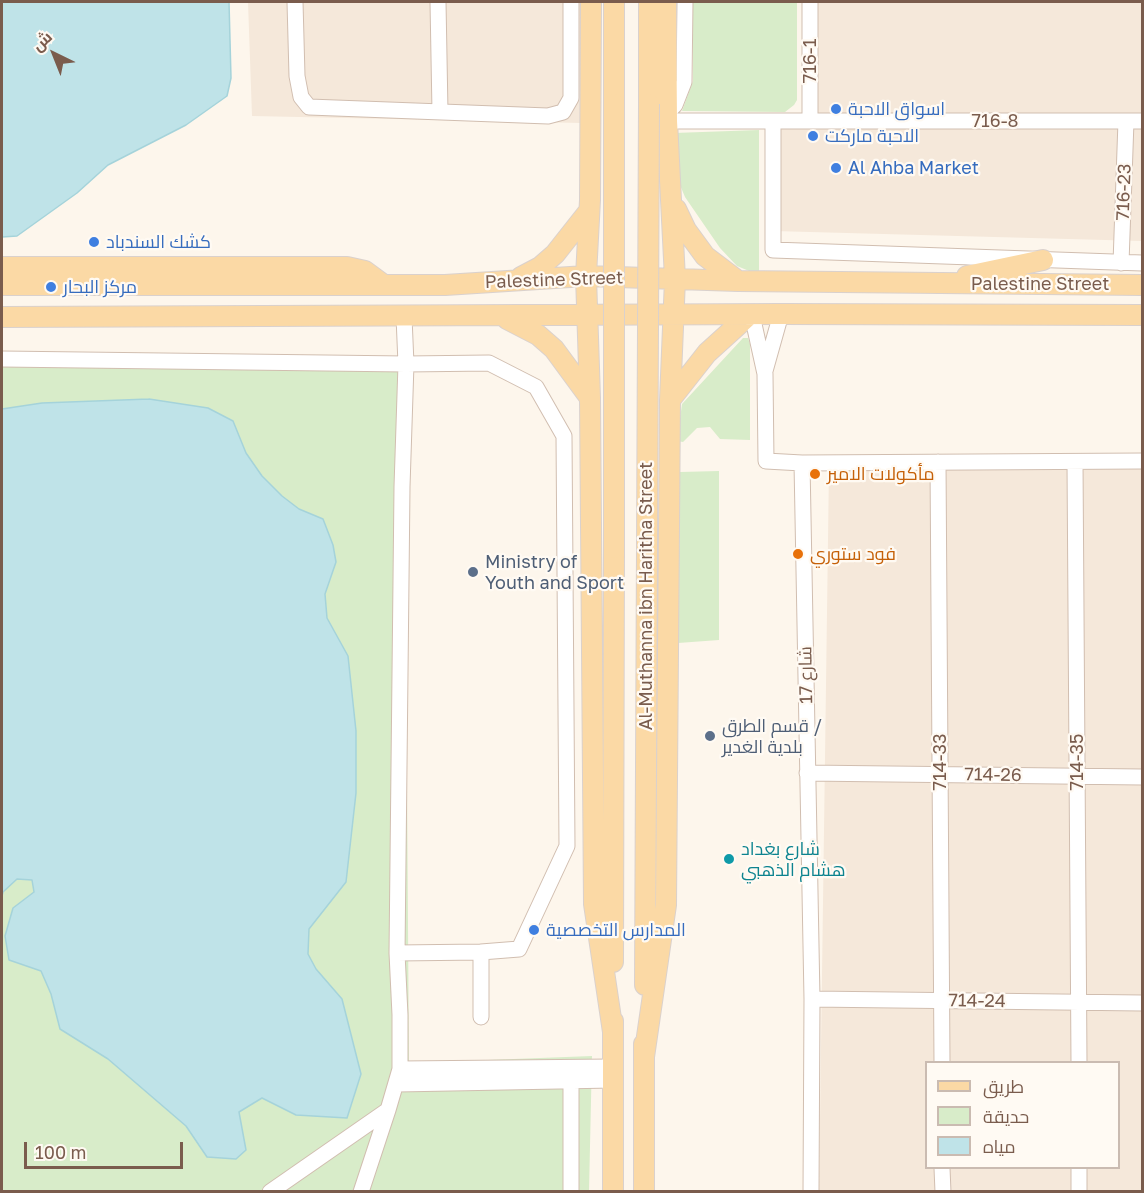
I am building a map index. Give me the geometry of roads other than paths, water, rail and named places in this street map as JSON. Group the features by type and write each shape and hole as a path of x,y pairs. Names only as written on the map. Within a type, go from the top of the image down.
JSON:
{"main road":[{"path":"591,2 589,211 586,276 590,398 594,903 613,1032"},
{"name":"Al-Muthanna ibn Haritha Street","path":"613,1191 614,2"},
{"name":"Al-Muthanna ibn Haritha Street","path":"644,1191 649,2"},
{"path":"644,1057 666,905 669,400 675,279 667,118 666,2"},
{"path":"672,200 686,230 705,256 738,280"},
{"path":"505,282 525,276 540,267 568,240 589,211"},
{"path":"943,283 1043,260"},
{"path":"2,267 347,267 365,271 384,285"},
{"path":"62,285 93,267"},
{"name":"Palestine Street","path":"2,285 444,285 586,276 1143,285"},
{"path":"443,316 453,308 454,302 452,291 444,285"},
{"path":"669,400 707,353 751,315"},
{"name":"Palestine Street","path":"2,317 1143,315"},
{"path":"502,316 521,324 554,349 590,398"}],"street":[{"path":"296,2 297,76 301,97 309,107 548,116 563,112 571,98 571,2"},
{"path":"438,2 441,112"},
{"path":"667,118 681,94 684,82 686,2"},
{"name":"716-1","path":"810,2 810,121"},
{"name":"716-8","path":"667,118 773,121 1143,121"},
{"path":"773,121 773,250 1143,263"},
{"name":"716-23","path":"1121,263 1126,121"},
{"path":"765,374 781,314"},
{"path":"751,315 765,374 766,461 802,463 1143,461"},
{"path":"361,1191 400,1069 397,953 402,487 406,364 404,316"},
{"path":"2,359 489,363 536,387 564,436 567,846 519,949 397,953"},
{"name":"714-33","path":"938,462 942,1061"},
{"name":"714-35","path":"1076,462 1079,1061"},
{"name":"شارع 17","path":"802,463 812,999 812,1191"},
{"name":"714-26","path":"807,773 1143,777"},
{"path":"481,952 481,1017"},
{"name":"714-24","path":"812,999 1143,1003"},
{"path":"400,1069 613,1074"},
{"path":"397,1084 571,1074"},
{"path":"571,1074 571,1191"},
{"path":"270,1191 388,1110"},
{"path":"942,1169 943,1191"},
{"path":"1079,1169 1080,1191"}],"water":[{"path":"2,2 229,2 231,78 227,96 186,125 108,165 77,193 17,236 2,237"},
{"path":"149,399 208,408 233,421 246,453 262,476 299,509 323,519 333,545 336,562 325,594 327,618 348,656 356,731 356,793 346,882 309,929 308,954 316,969 342,999 361,1074 347,1118 296,1115 262,1098 239,1112 246,1150 236,1159 207,1157 186,1126 108,1059 60,1029 51,994 41,971 9,960 5,936 13,908 34,892 32,880 17,879 3,892 2,896 2,409 42,403"}],"place":[{"name":"اسواق الاحبة","path":"836,109"},
{"name":"الاحبة ماركت","path":"813,136"},
{"name":"Al Ahba Market","path":"836,168"},
{"name":"كشك السندباد","path":"94,242"},
{"name":"مركز البحار","path":"51,287"},
{"name":"مأكولات الامير","path":"815,474"},
{"name":"فود ستوري","path":"798,554"},
{"name":"Ministry of Youth and Sport","path":"473,572"},
{"name":"قسم الطرق / بلدية الغدير","path":"710,736"},
{"name":"شارع بغداد هشام الذهبي","path":"729,859"},
{"name":"المدارس التخصصية","path":"534,930"}]}
